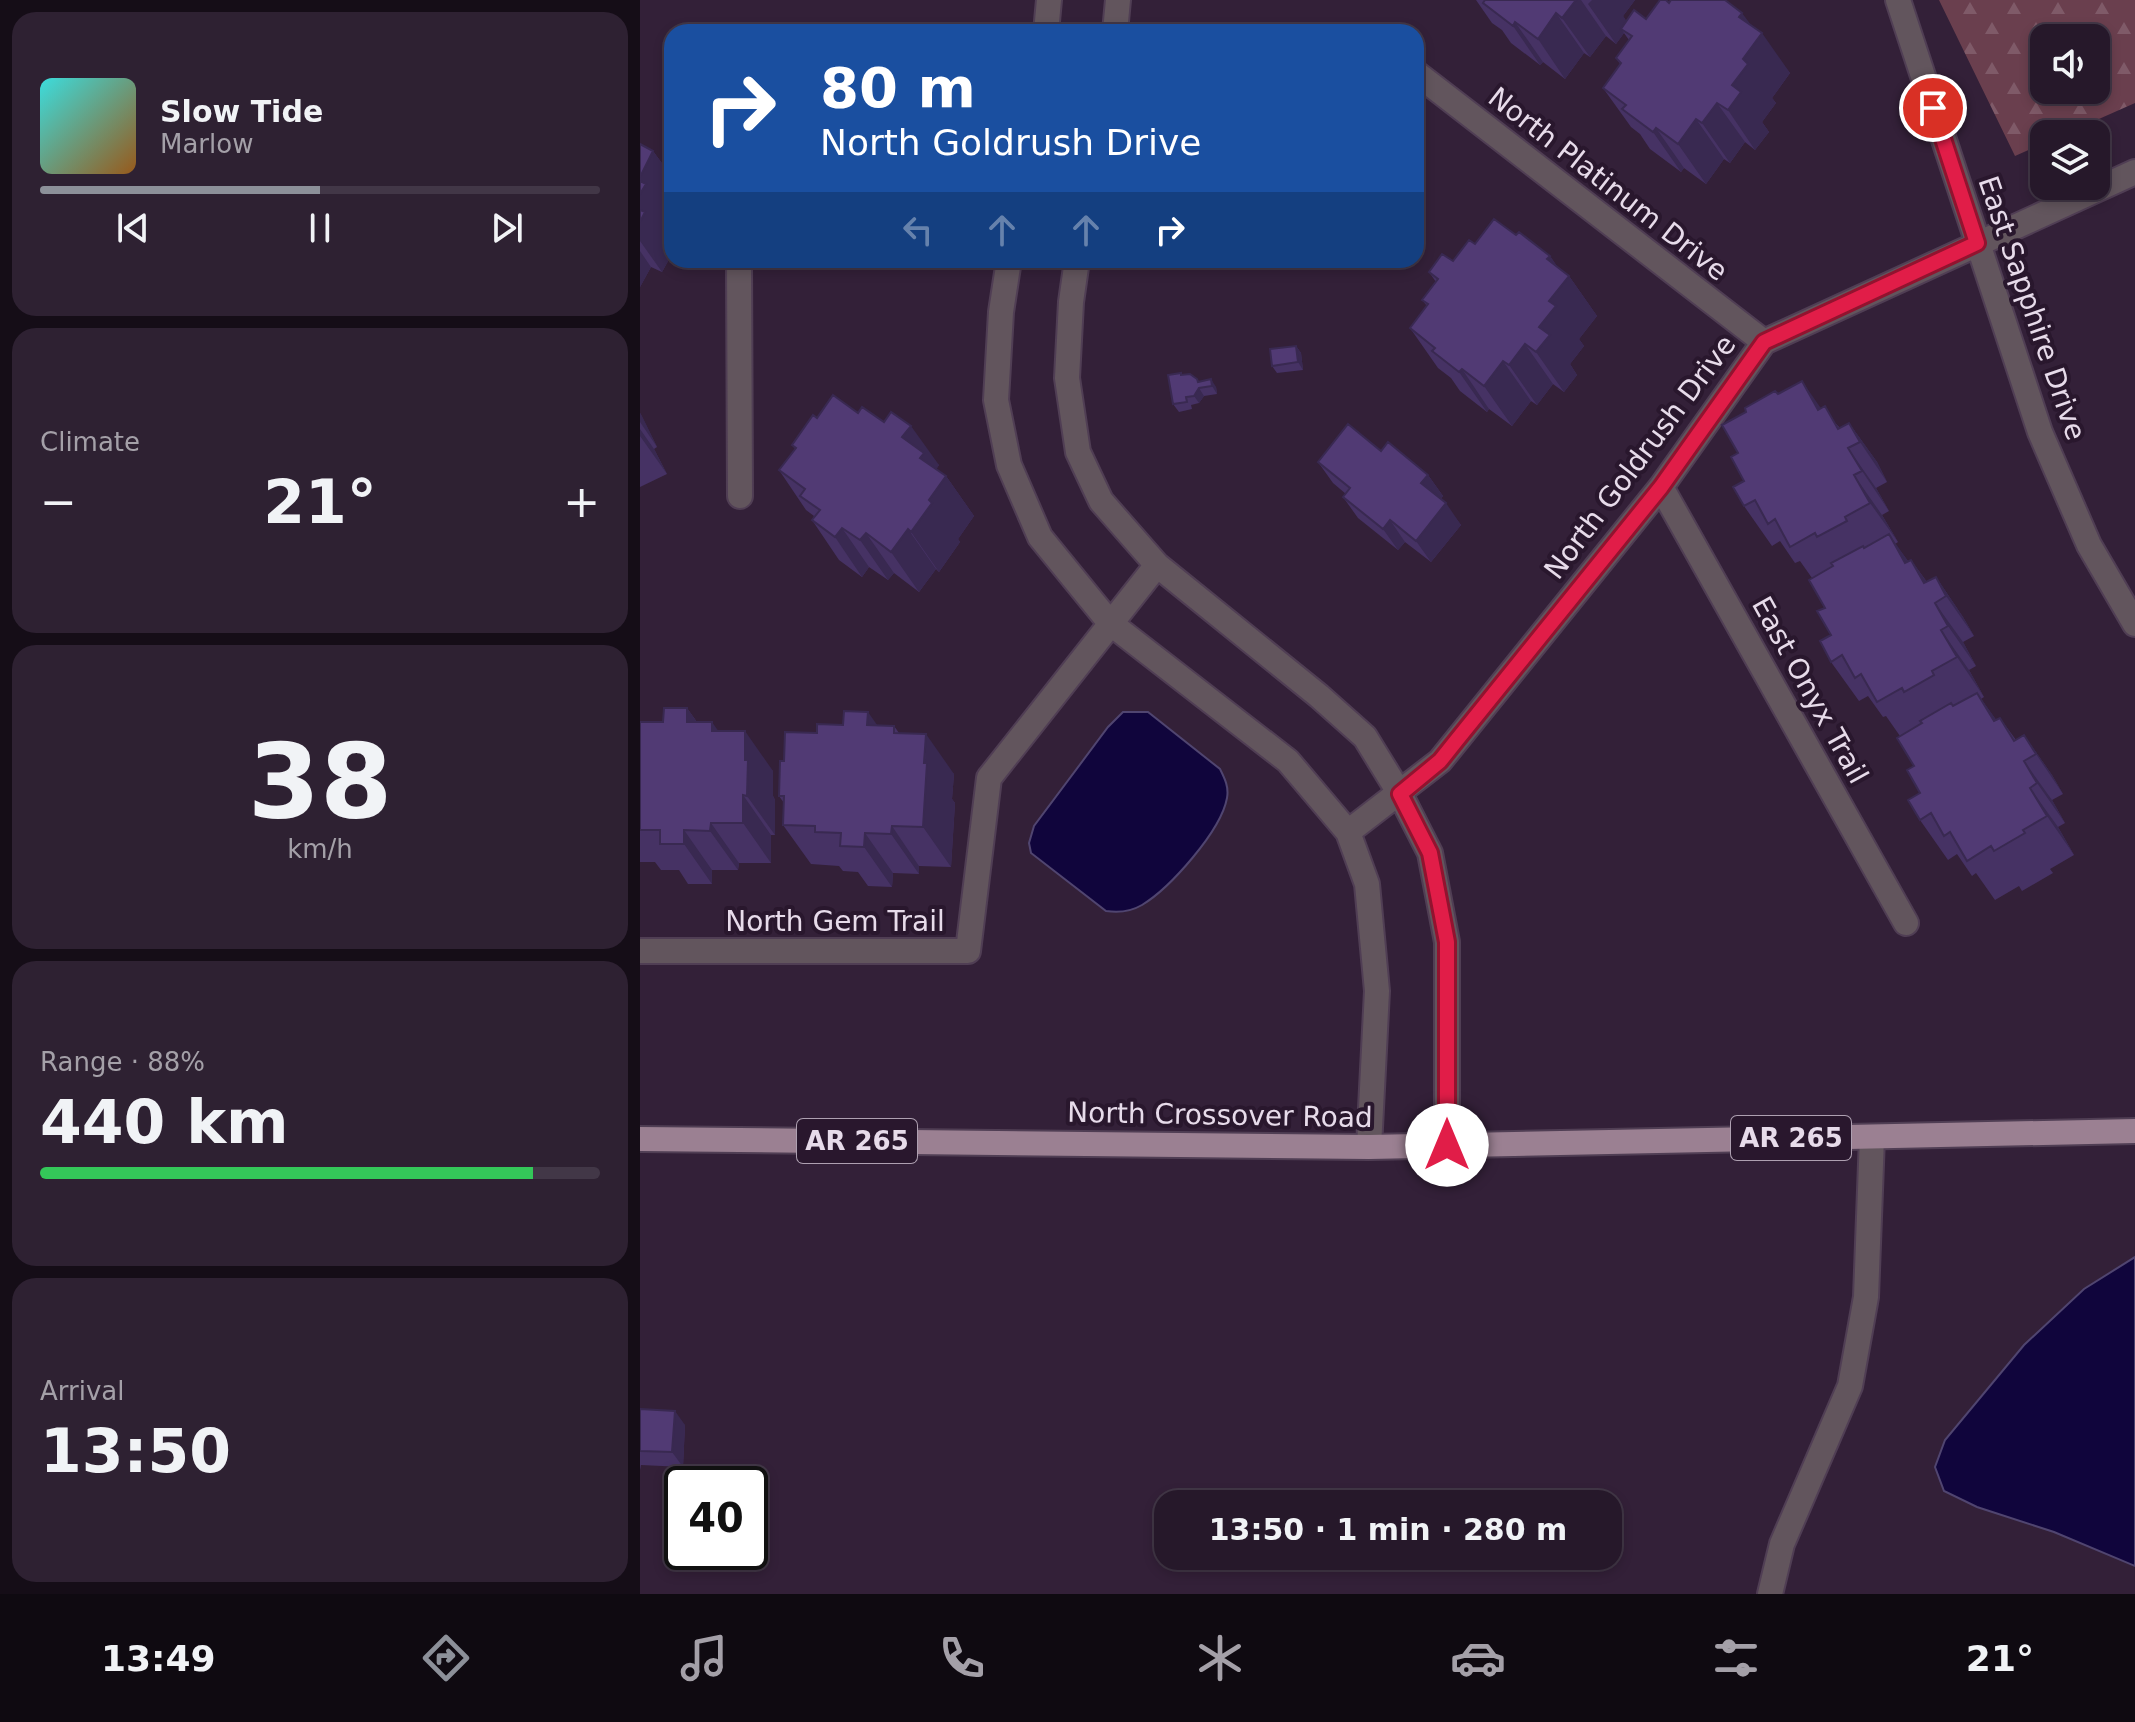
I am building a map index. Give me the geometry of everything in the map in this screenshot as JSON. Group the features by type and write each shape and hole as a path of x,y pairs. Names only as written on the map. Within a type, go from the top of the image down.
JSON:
{"main road":[{"name":"North Crossover Road","path":"640,1139 1369,1147 2135,1131"}],"street":[{"path":"1047,24 1049,0"},
{"path":"1116,24 1118,0"},
{"name":"East Sapphire Drive","path":"1898,0 2040,432 2089,545 2135,624"},
{"name":"North Platinum Drive","path":"1424,79 1764,342"},
{"name":"North Goldrush Drive","path":"1348,832 1440,761 1661,487 1764,342 2135,172"},
{"path":"739,268 740,496"},
{"path":"1008,268 1001,312 996,400 1009,465 1040,537 1110,623 1288,761 1348,832 1367,884 1377,991 1369,1147"},
{"path":"1076,268 1067,378 1078,452 1101,501 1157,565 1365,737 1400,794 1430,853 1447,942 1447,1145"},
{"name":"East Onyx Trail","path":"1661,487 1906,923"},
{"name":"North Gem Trail","path":"640,951 968,951 989,778 1157,565"},
{"path":"1770,1594 1782,1544 1850,1386 1866,1297 1872,1137"}],"green space":[{"path":"1939,0 2135,0 2135,103 2097,120 2030,120 2030,149 2015,156"}],"shaded area":[{"path":"1123,712 1148,712 1220,769 1227,794 1215,826 1180,872 1142,905 1129,911 1115,912 1106,911 1031,853 1029,843 1034,826 1108,727"},
{"path":"2135,1257 2135,1566 2054,1532 1977,1507 1944,1491 1935,1467 1945,1440 2024,1345 2084,1289"}],"building":[{"path":"1485,0 1576,0 1562,18 1556,13 1538,39 1515,22 1513,26 1483,3"},
{"path":"1660,0 1669,3 1671,0 1725,0 1742,13 1739,17 1762,33 1743,59 1748,64 1732,85 1741,92 1728,110 1717,103 1702,123 1696,119 1678,144 1656,128 1653,132 1622,109 1626,105 1603,88 1621,63 1616,58 1632,36 1621,29 1634,10 1646,19"},
{"path":"640,144 653,151 640,177"},
{"path":"1494,219 1516,235 1519,232 1550,256 1547,259 1569,276 1549,301 1556,306 1539,327 1550,335 1536,352 1525,344 1509,365 1503,361 1484,386 1432,351 1435,348 1410,328 1428,304 1422,300 1438,279 1429,272 1442,254 1453,261 1469,240 1475,244"},
{"path":"1296,346 1298,362 1272,366 1270,349"},
{"path":"1190,374 1198,382 1211,379 1212,386 1199,388 1194,396 1186,397 1187,402 1173,404 1168,375"},
{"path":"1802,381 1818,410 1825,406 1838,429 1849,423 1860,442 1848,448 1862,471 1854,475 1870,503 1845,517 1847,521 1790,547 1775,519 1768,524 1755,500 1744,506 1733,487 1744,481 1731,457 1738,453 1722,425 1775,391 1778,394"},
{"path":"833,395 858,413 862,407 884,422 891,412 911,426 902,437 924,453 920,458 946,476 929,500 932,503 911,532 908,529 891,552 866,533 860,540 842,528 835,537 812,520 820,510 800,496 805,489 779,470 796,448 792,445 813,415 817,418"},
{"path":"1348,424 1381,451 1388,442 1428,475 1421,483 1446,503 1416,541 1390,520 1383,529 1343,497 1350,488 1318,462"},
{"path":"1889,534 1905,563 1911,560 1924,583 1936,577 1946,596 1935,603 1948,626 1941,630 1957,657 1904,692 1902,688 1877,702 1861,674 1855,678 1842,655 1831,662 1820,641 1831,635 1817,611 1825,608 1809,580 1833,566 1831,563"},
{"path":"1977,693 1994,721 2000,718 2014,741 2024,735 2036,754 2024,761 2037,783 2030,788 2047,816 1994,851 1991,846 1967,861 1950,832 1944,836 1931,813 1920,820 1908,800 1920,793 1907,770 1914,766 1897,738 1951,703 1953,706"},
{"path":"664,708 687,708 687,722 712,722 712,731 745,731 745,760 748,760 743,823 711,823 710,831 684,830 684,844 660,844 660,830 640,830 640,722 663,722"},
{"path":"844,711 868,712 867,725 894,726 894,733 926,734 923,827 892,826 891,834 865,833 864,847 840,846 841,833 815,832 815,826 783,825 784,796 779,796 785,732 817,733 817,724 843,725"},
{"path":"640,1409 675,1411 672,1452 640,1451"}],"route":[{"path":"1447,1145 1447,942 1430,853 1400,794 1440,761 1661,487 1764,342 1977,243 1933,108"}]}
